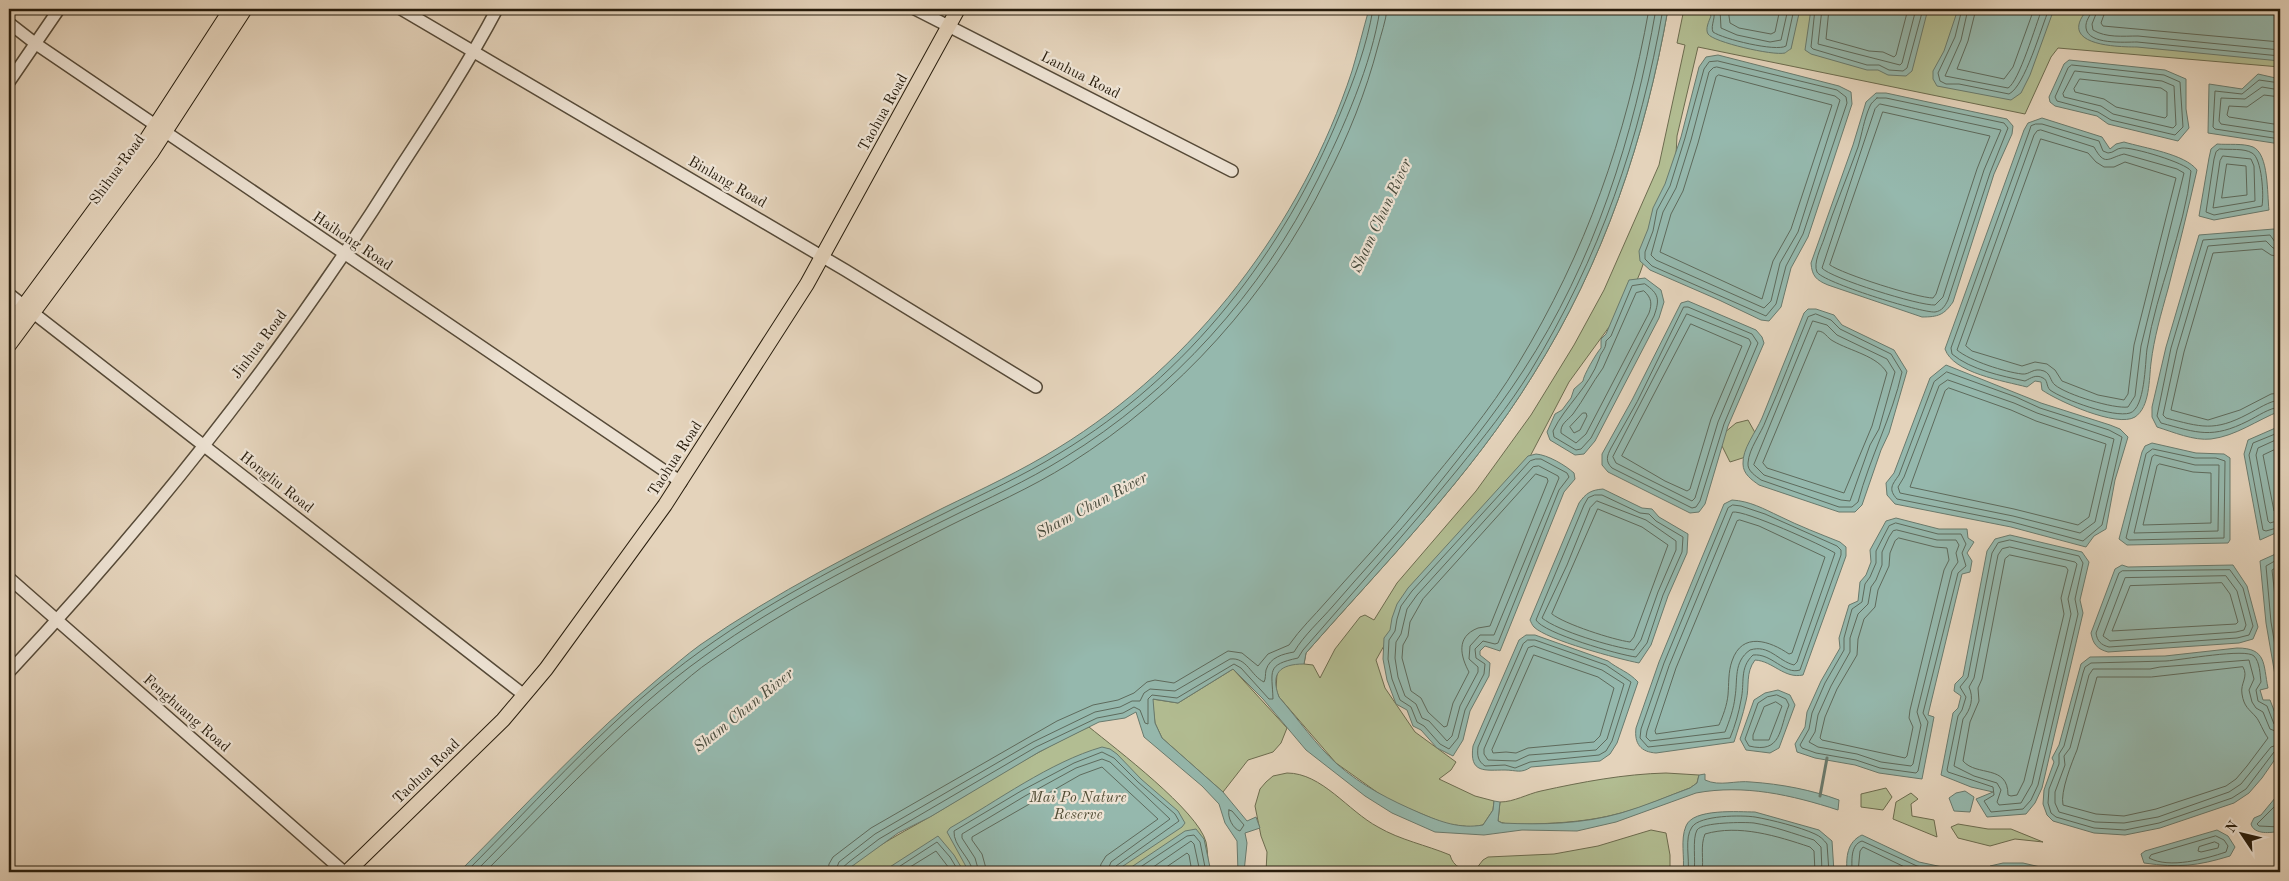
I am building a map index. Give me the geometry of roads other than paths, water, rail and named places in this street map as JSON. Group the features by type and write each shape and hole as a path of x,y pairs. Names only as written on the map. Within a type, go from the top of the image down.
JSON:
{"main road":[{"name":"Shihua Road","path":"160,129 231,9"},
{"name":"Shihua Road","path":"9,345 29,309 245,9"},
{"name":"Taohua Road","path":"345,872 503,720 546,669 681,482 823,257 958,9"},
{"name":"Shihua Road","path":"9,326 29,309"}],"street":[{"path":"9,82 59,9"},
{"name":"Binlang Road","path":"401,9 823,257 1036,387"},
{"name":"Jinhua Road","path":"9,672 57,620 204,446 345,255 474,52 497,9"},
{"name":"Lanhua Road","path":"915,9 1232,171"},
{"name":"Haihong Road","path":"9,23 36,44 160,129 681,482"},
{"name":"Hongliu Road","path":"9,294 524,695"},
{"name":"Fenghuang Road","path":"9,578 345,872"}],"water":[{"name":"Sham Chun River","path":"1369,9 1668,9 1659,57 1634,152 1601,244 1558,332 1509,412 1454,484 1396,553 1306,653 1304,664 1289,666 1279,672 1276,682 1279,697 1322,749 1347,772 1366,786 1398,803 1451,824 1466,826 1483,825 1493,810 1494,801 1500,802 1498,821 1502,823 1562,823 1607,817 1690,788 1697,783 1699,775 1705,774 1705,780 1716,783 1762,783 1818,793 1839,800 1838,810 1768,792 1732,790 1696,793 1616,822 1577,831 1522,830 1484,835 1435,832 1392,813 1365,796 1306,750 1263,699 1233,669 1178,703 1153,699 1155,723 1162,738 1223,792 1247,821 1256,817 1260,828 1245,833 1247,843 1244,872 1238,872 1237,841 1225,823 1219,804 1202,786 1144,737 1136,712 1125,718 1099,722 1039,752 930,817 898,833 844,872 459,872 607,724 700,645 788,589 1001,480 1058,448 1108,414 1155,375 1198,332 1238,285 1273,235 1304,183 1331,128 1352,71"},
{"path":"1707,9 1800,9 1791,49 1785,53 1769,52 1720,41 1707,32 1711,16"},
{"path":"1811,9 1928,9 1912,71 1906,76 1888,75 1878,70 1867,70 1811,54 1805,50"},
{"path":"1958,9 2054,9 2030,75 2021,93 2011,100 1937,86 1933,79 1933,71 1944,51"},
{"path":"2088,9 2280,9 2280,61 2103,44 2084,37 2079,30 2080,21"},
{"path":"1718,55 1839,86 1851,92 1852,104 1808,237 1791,268 1781,307 1769,321 1761,320 1650,270 1640,261 1639,251 1648,229 1653,208 1665,184 1681,137 1699,67 1706,57"},
{"path":"2069,60 2165,70 2186,79 2186,109 2189,128 2178,141 2108,124 2097,116 2055,106 2050,102 2049,97 2064,64"},
{"path":"2258,74 2280,79 2280,144 2208,133 2209,84 2242,89"},
{"path":"1876,93 1886,93 2007,119 2013,126 2012,134 1994,174 1953,302 1947,310 1936,316 1922,317 1828,285 1820,281 1812,271 1811,263 1853,145 1866,102"},
{"path":"2042,118 2102,137 2110,149 2116,144 2124,142 2153,149 2183,160 2197,170 2156,335 2146,400 2144,407 2135,417 2115,419 2088,412 2042,390 2041,382 2035,381 2027,387 1980,375 1958,364 1945,349 2024,130 2028,123"},
{"path":"2217,144 2245,145 2253,147 2258,151 2265,166 2269,210 2214,220 2199,216 2211,149"},
{"path":"2274,229 2280,243 2280,411 2229,435 2211,439 2177,434 2157,427 2152,417 2152,407 2166,347 2199,235"},
{"path":"1645,278 1661,290 1664,302 1659,318 1595,441 1584,454 1575,455 1550,440 1547,432 1555,414 1562,410 1571,398 1574,389 1583,381 1590,364 1601,348 1601,339 1606,334 1629,280"},
{"path":"1688,301 1756,330 1764,343 1728,426 1705,504 1699,512 1690,513 1608,472 1602,465 1602,454 1632,400 1681,303"},
{"path":"1808,309 1816,309 1834,315 1842,325 1894,350 1907,371 1889,433 1881,450 1862,505 1855,512 1839,512 1759,485 1748,476 1743,468 1743,458 1747,447 1762,418 1804,313"},
{"path":"1946,365 2041,403 2110,425 2120,429 2128,437 2115,480 2106,529 2094,536 2086,547 2011,527 1895,504 1887,495 1886,483 1894,473 1930,378"},
{"path":"2280,426 2280,531 2260,540 2244,454 2248,440"},
{"path":"2152,443 2196,453 2224,454 2230,458 2230,540 2228,543 2127,545 2119,539 2142,452 2145,446"},
{"path":"1536,454 1551,458 1561,464 1574,473 1575,479 1564,492 1500,651 1485,646 1480,651 1480,655 1490,663 1489,676 1470,711 1463,740 1453,756 1437,748 1421,730 1413,726 1407,710 1396,704 1387,680 1383,659 1384,638 1390,630 1397,604 1408,588 1528,456"},
{"path":"1603,489 1642,508 1652,509 1659,517 1688,534 1687,553 1668,596 1651,645 1639,663 1553,638 1534,627 1530,620 1579,503 1589,493"},
{"path":"1732,500 1757,506 1840,542 1846,547 1846,556 1803,675 1796,676 1767,663 1755,660 1750,670 1746,701 1734,742 1656,753 1646,751 1637,743 1636,728 1659,662 1724,504"},
{"path":"1896,518 1939,529 1967,529 1968,538 1974,542 1967,553 1972,561 1970,572 1962,574 1928,715 1934,717 1922,779 1879,773 1855,765 1815,758 1797,752 1795,744 1805,727 1807,712 1821,681 1840,648 1839,638 1849,605 1858,601 1860,582 1866,575 1871,562 1870,550 1886,521"},
{"path":"2010,535 2082,552 2089,562 2080,600 2083,613 2042,788 2035,803 2026,814 1987,817 1976,799 1993,792 1971,787 1941,775 1953,713 1958,708 1961,696 1954,691 1955,684 1963,676 1987,551 1995,539"},
{"path":"2280,552 2280,704 2266,623 2260,561"},
{"path":"2122,565 2128,567 2233,565 2247,586 2258,627 2253,639 2239,643 2108,652 2098,648 2094,643 2091,633 2115,569"},
{"path":"1526,635 1535,635 1608,661 1638,682 1617,743 1610,754 1600,761 1531,767 1518,771 1485,770 1476,766 1472,755 1473,746 1519,640"},
{"path":"2237,648 2254,651 2262,659 2268,688 2260,690 2263,700 2270,700 2280,726 2280,752 2249,793 2234,803 2160,828 2125,835 2094,833 2053,821 2047,815 2043,804 2044,790 2054,762 2052,758 2059,745 2081,664 2090,657 2165,656"},
{"path":"1778,690 1790,695 1795,705 1779,748 1770,753 1746,750 1740,739 1754,700 1765,693"},
{"name":"Mai Po Nature Reserve","path":"1102,747 1110,749 1117,754 1141,779 1178,811 1185,823 1182,827 1114,872 969,872 947,832 950,828 1043,772"},
{"path":"1965,791 1974,797 1970,812 1954,811 1949,798 1956,793"},
{"path":"2280,792 2280,831 2259,832 2251,824 2254,818 2261,815"},
{"path":"1717,812 1755,812 1819,830 1832,841 1834,872 1683,872 1683,837 1690,820 1697,816"},
{"path":"1196,829 1204,839 1211,872 1124,872 1185,831"},
{"path":"2217,830 2228,836 2235,847 2230,856 2188,865 2144,863 2141,854 2145,851"},
{"path":"1862,835 1919,862 1966,872 1847,872 1850,846"},
{"path":"938,836 954,855 964,872 882,872"},
{"path":"2003,863 2023,863 2062,872 1985,872 1990,866"}],"waterway":[{"path":"1820,796 1827,758"}]}
